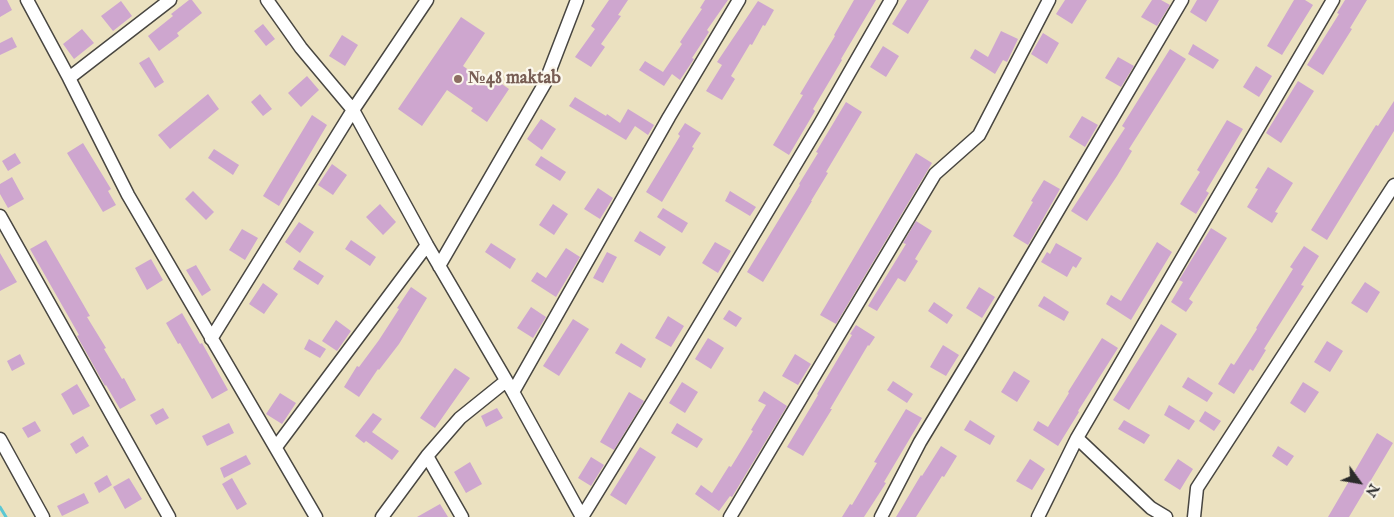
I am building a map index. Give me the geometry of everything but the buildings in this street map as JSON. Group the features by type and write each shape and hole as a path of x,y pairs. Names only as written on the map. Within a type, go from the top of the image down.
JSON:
{"street":[{"path":"27,0 128,195 316,517"},
{"path":"69,78 170,0"},
{"path":"267,0 300,48 353,110 427,245 510,386 582,517 811,139 891,0"},
{"path":"211,339 353,110 427,0"},
{"path":"439,266 545,83 577,0"},
{"path":"382,517 427,456 460,418 510,386 739,0"},
{"path":"730,517 935,174 980,135 1049,0"},
{"path":"881,517 920,442 1182,0"},
{"path":"1038,517 1077,438 1333,0"},
{"path":"1194,517 1197,488 1394,186"},
{"path":"0,216 169,517"},
{"path":"276,447 427,245"},
{"path":"1077,438 1152,508 1166,517"},
{"path":"0,439 43,517"},
{"path":"427,456 462,517"}],"waterway":[{"path":"0,507 6,517"}],"place":[{"name":"№48 maktab","path":"458,79"}]}
